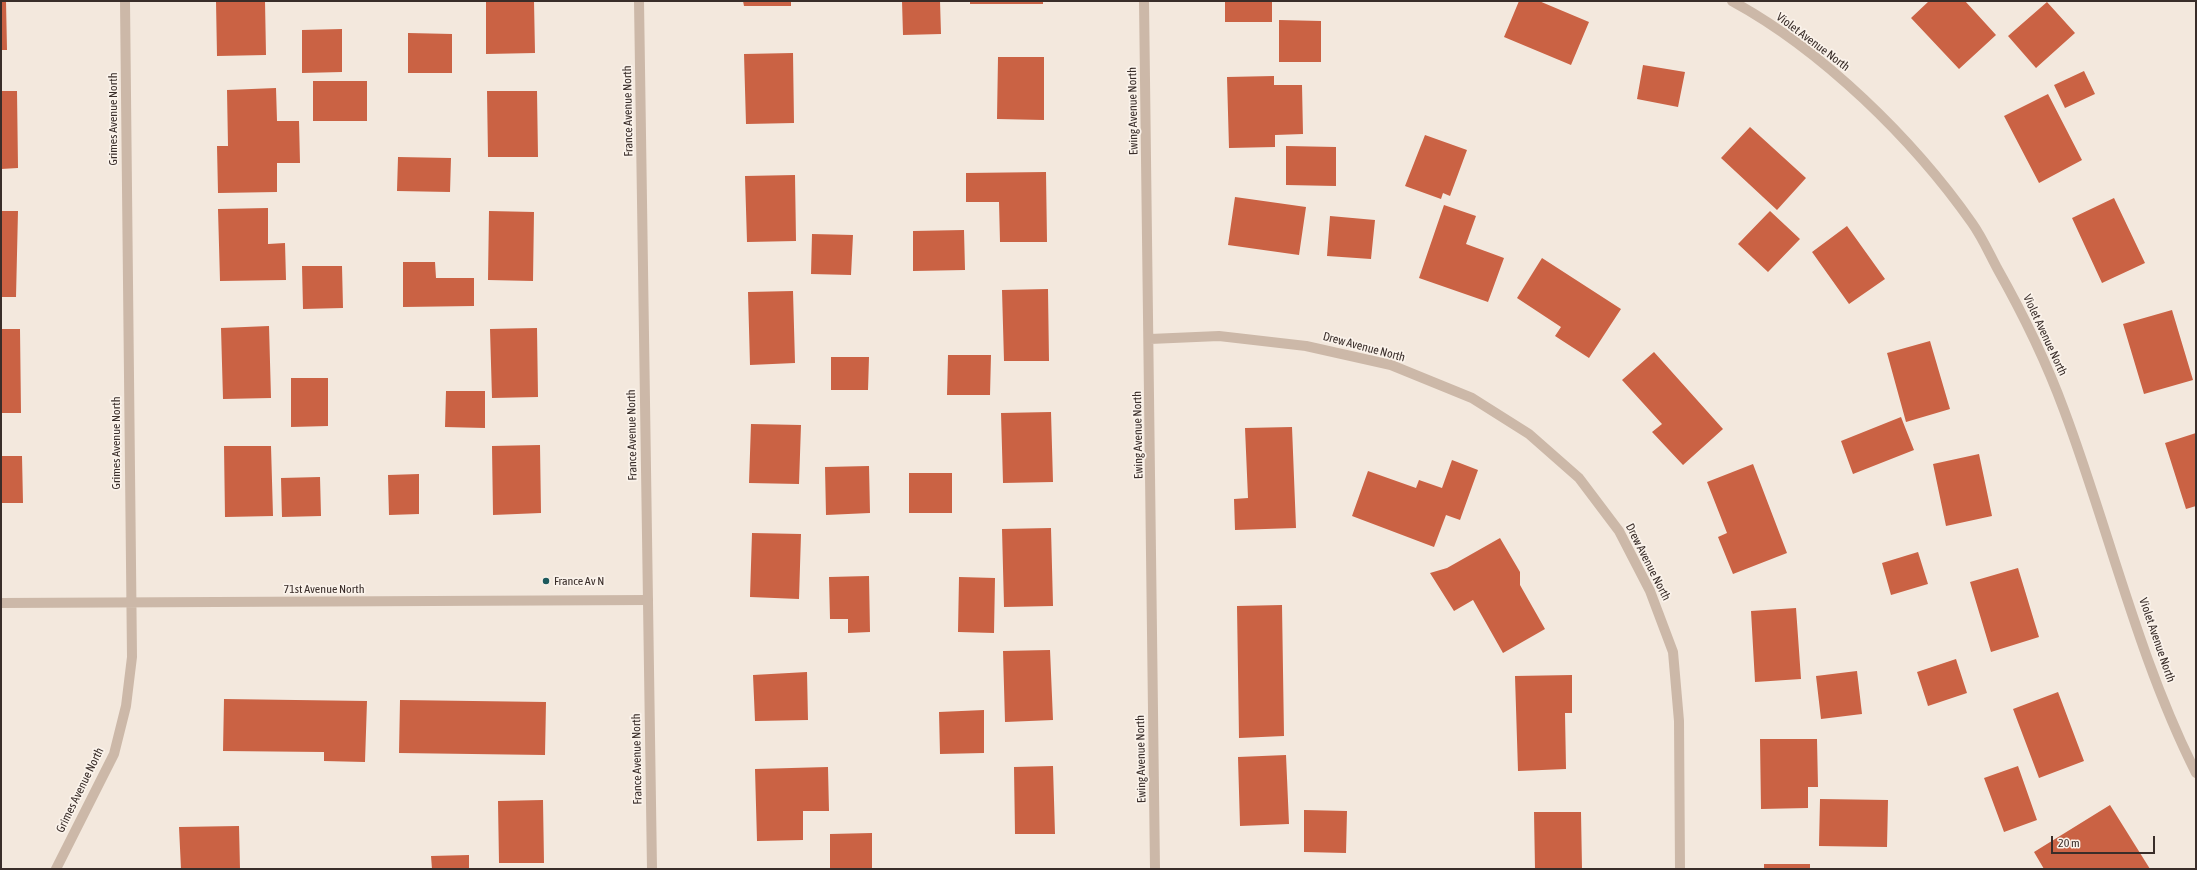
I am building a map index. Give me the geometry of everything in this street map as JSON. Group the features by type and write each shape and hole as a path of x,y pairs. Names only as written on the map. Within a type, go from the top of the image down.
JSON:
{"street":[{"name":"Grimes Avenue North","path":"56,869 114,754 126,706 132,657 125,1"},
{"name":"France Avenue North","path":"639,1 652,869"},
{"name":"Ewing Avenue North","path":"1144,1 1150,339 1155,869"},
{"name":"Violet Avenue North","path":"1732,1 1748,10 1832,69 1907,142 1973,224 2023,314 2064,409 2148,659 2180,740 2196,773"},
{"name":"Drew Avenue North","path":"1150,339 1219,336 1306,346 1391,365 1472,398 1528,434 1579,478 1619,531 1650,590 1672,652 1679,721 1680,869"},
{"name":"71st Avenue North","path":"1,603 648,600"}],"building":[{"path":"1,1 6,1 7,50 1,50"},
{"path":"216,1 265,1 266,55 217,56"},
{"path":"486,1 534,1 535,53 486,54"},
{"path":"743,1 791,1 791,6 744,6"},
{"path":"902,1 940,1 941,34 903,35"},
{"path":"970,1 1043,1 1043,4 970,4"},
{"path":"1225,1 1272,1 1272,22 1225,22"},
{"path":"1519,1 1539,1 1589,22 1571,65 1504,37"},
{"path":"1929,1 1965,1 1996,35 1959,69 1911,18"},
{"path":"2047,2 2075,33 2036,68 2008,36"},
{"path":"1279,20 1321,21 1321,62 1279,62"},
{"path":"342,29 342,72 302,73 302,30"},
{"path":"408,33 452,34 452,73 408,73"},
{"path":"793,53 794,123 746,124 744,54"},
{"path":"998,57 1044,57 1044,120 997,119"},
{"path":"1643,65 1685,72 1678,107 1637,99"},
{"path":"2084,71 2095,94 2065,108 2054,85"},
{"path":"1274,76 1274,85 1302,85 1303,134 1275,135 1275,147 1229,148 1227,77"},
{"path":"313,81 367,81 367,121 313,121"},
{"path":"276,88 277,121 299,121 300,163 277,163 277,192 218,193 217,146 228,146 227,90"},
{"path":"1,91 17,91 18,168 1,169"},
{"path":"487,91 537,91 538,157 488,157"},
{"path":"2048,94 2082,160 2039,183 2004,116"},
{"path":"1750,127 1806,178 1777,210 1721,158"},
{"path":"1425,135 1467,150 1450,196 1443,193 1441,199 1405,186"},
{"path":"1286,146 1336,147 1336,186 1286,185"},
{"path":"398,157 451,158 450,192 397,191"},
{"path":"1046,172 1047,242 1000,242 999,202 966,202 966,173"},
{"path":"795,175 796,241 747,242 745,176"},
{"path":"1235,197 1306,207 1299,255 1228,245"},
{"path":"2114,198 2145,263 2102,283 2072,218"},
{"path":"1444,205 1476,216 1466,244 1504,258 1488,302 1419,278"},
{"path":"268,208 268,244 285,243 286,280 220,281 218,209"},
{"path":"1,211 18,211 16,297 1,297"},
{"path":"489,211 534,212 533,281 488,280"},
{"path":"1770,211 1800,239 1768,272 1738,244"},
{"path":"1330,216 1375,220 1371,259 1327,256"},
{"path":"1847,226 1885,279 1849,304 1812,252"},
{"path":"964,230 965,270 913,271 913,231"},
{"path":"812,234 853,235 851,275 811,274"},
{"path":"1542,258 1621,309 1589,358 1555,336 1561,327 1517,298"},
{"path":"403,262 435,262 436,278 474,278 474,306 403,307"},
{"path":"302,266 342,266 343,308 303,309"},
{"path":"1048,289 1049,361 1004,361 1002,290"},
{"path":"793,291 795,363 750,365 748,292"},
{"path":"2172,310 2193,380 2144,394 2123,324"},
{"path":"269,326 271,398 223,399 221,328"},
{"path":"537,328 538,397 492,398 490,329"},
{"path":"1,329 20,329 21,413 1,413"},
{"path":"1930,341 1950,409 1906,422 1887,353"},
{"path":"1654,352 1723,429 1683,465 1652,432 1662,424 1622,380"},
{"path":"948,355 991,355 990,395 947,395"},
{"path":"831,357 869,357 868,390 831,390"},
{"path":"291,378 328,378 328,426 291,427"},
{"path":"446,391 485,391 485,428 445,427"},
{"path":"1051,412 1053,482 1003,483 1001,413"},
{"path":"1901,417 1914,450 1853,474 1841,441"},
{"path":"751,424 801,425 799,484 749,483"},
{"path":"1292,427 1296,528 1235,530 1234,499 1248,498 1245,428"},
{"path":"2196,433 2196,506 2186,509 2165,443"},
{"path":"540,445 541,513 493,515 492,446"},
{"path":"224,446 271,446 273,516 225,517"},
{"path":"1979,454 1992,516 1946,526 1933,464"},
{"path":"1,456 22,456 23,503 1,503"},
{"path":"1452,460 1478,470 1460,520 1446,515 1434,547 1352,516 1368,471 1416,488 1419,480 1442,488"},
{"path":"1753,464 1787,553 1733,574 1718,537 1727,533 1707,482"},
{"path":"869,466 870,513 826,515 825,467"},
{"path":"909,473 952,473 952,513 909,513"},
{"path":"419,474 419,514 389,515 388,475"},
{"path":"320,477 321,516 282,517 281,478"},
{"path":"1051,528 1053,606 1004,607 1002,529"},
{"path":"752,533 801,534 799,599 750,597"},
{"path":"1500,538 1520,572 1520,585 1545,629 1503,653 1473,600 1454,611 1430,573 1447,568"},
{"path":"1918,552 1928,584 1891,595 1882,563"},
{"path":"2018,568 2039,637 1991,652 1970,582"},
{"path":"869,576 870,632 848,633 848,619 830,619 829,577"},
{"path":"959,577 995,578 994,633 958,632"},
{"path":"1282,605 1284,736 1239,738 1237,606"},
{"path":"1796,608 1801,679 1755,682 1751,611"},
{"path":"1050,650 1053,720 1005,722 1003,651"},
{"path":"1956,659 1967,693 1928,706 1917,672"},
{"path":"1857,671 1862,714 1821,719 1816,676"},
{"path":"807,672 808,720 755,721 753,675"},
{"path":"1572,675 1572,713 1565,713 1566,769 1518,771 1515,676"},
{"path":"2058,692 2084,761 2039,778 2013,709"},
{"path":"224,699 367,701 365,762 324,761 324,752 223,751"},
{"path":"400,700 546,702 545,755 399,753"},
{"path":"984,710 984,753 940,754 939,712"},
{"path":"1760,739 1817,739 1818,787 1808,787 1808,808 1761,809"},
{"path":"1286,755 1289,824 1240,826 1238,757"},
{"path":"1053,766 1055,834 1015,834 1014,767"},
{"path":"2018,766 2037,820 2004,832 1984,778"},
{"path":"828,767 829,811 803,811 803,840 757,841 755,769"},
{"path":"1820,799 1888,800 1887,847 1819,846"},
{"path":"543,800 544,863 499,863 498,801"},
{"path":"2110,805 2150,869 2044,869 2034,852"},
{"path":"1304,810 1347,811 1346,853 1304,852"},
{"path":"1534,812 1581,812 1582,869 1535,869"},
{"path":"239,826 240,869 181,869 179,827"},
{"path":"872,833 872,869 830,869 830,834"},
{"path":"469,855 469,869 432,869 431,856"},
{"path":"1764,864 1810,864 1810,869 1764,869"}],"place":[{"name":"France Av N","path":"546,581"}]}
